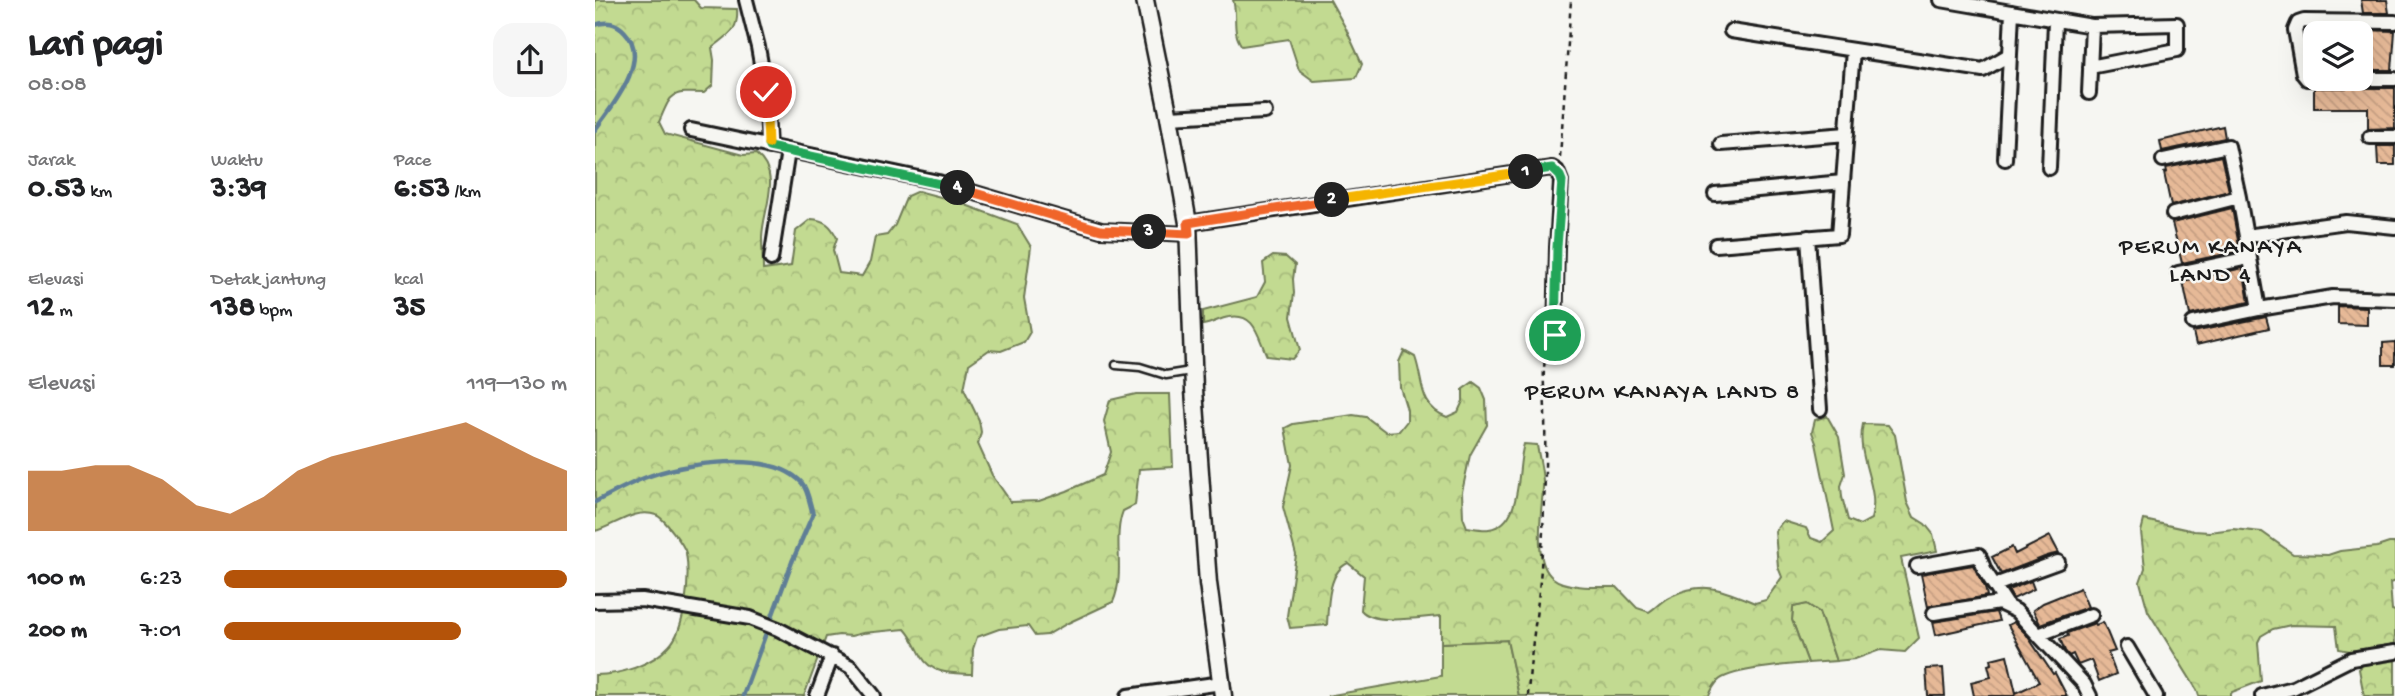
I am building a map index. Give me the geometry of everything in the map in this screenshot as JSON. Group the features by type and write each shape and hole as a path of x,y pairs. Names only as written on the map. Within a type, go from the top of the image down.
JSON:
{"main road":[{"path":"1145,0 1188,229 1193,371 1208,583 1222,689"}],"street":[{"path":"747,0 766,92 769,147"},
{"path":"1941,0 2092,26 2177,24 2177,50 2090,67"},
{"path":"2026,15 2027,0"},
{"path":"2005,159 2012,12"},
{"path":"2395,22 2304,20 2298,23 2295,30 2303,74 2307,79 2395,79"},
{"path":"2049,168 2055,21"},
{"path":"2089,93 2092,26"},
{"path":"1731,31 1983,71 2009,55"},
{"path":"1716,245 1839,235 1853,50"},
{"path":"1169,117 1265,112"},
{"path":"691,130 938,182 1101,230 1188,229 1552,168 1562,181 1555,335"},
{"path":"1721,144 1847,134"},
{"path":"2370,137 2395,137"},
{"path":"2163,160 2228,146 2259,309"},
{"path":"771,259 788,151"},
{"path":"1715,194 1843,182"},
{"path":"2173,214 2239,197"},
{"path":"2246,236 2346,222 2395,227"},
{"path":"1808,237 1820,409"},
{"path":"2178,273 2249,257"},
{"path":"2193,324 2259,309 2333,297 2395,299"},
{"path":"1917,566 1979,555 1985,571 2007,605 2084,684 2089,696"},
{"path":"1995,585 2058,562"},
{"path":"595,600 642,600 750,618 778,629 851,667 874,696"},
{"path":"1934,613 1990,603 2007,605"},
{"path":"2038,635 2091,615"},
{"path":"2127,647 2156,696"},
{"path":"2262,696 2293,688 2351,659 2395,652"},
{"path":"817,696 832,656"},
{"path":"1128,696 1222,689"}],"lane":[{"path":"1116,365 1140,367 1166,375 1193,371"}],"path":[{"path":"1556,171 1560,156 1571,0"},
{"path":"1528,696 1530,653 1541,571 1546,352 1555,335"}],"green space":[{"path":"595,0 694,0 701,8 737,9 734,28 712,48 713,85 704,93 674,96 659,122 665,134 743,155 756,154 764,163 770,182 762,237 763,270 791,266 796,231 811,219 824,222 835,233 837,238 833,250 839,273 862,276 870,262 875,237 887,235 895,225 907,196 918,191 952,200 1017,224 1031,247 1024,298 1030,332 1024,342 1001,351 989,350 969,364 964,389 979,420 981,432 978,444 992,475 1011,502 1039,501 1103,475 1111,452 1104,421 1110,400 1136,394 1170,394 1173,467 1139,469 1135,505 1123,511 1120,522 1119,579 1113,602 1047,635 1035,636 1028,626 999,629 977,637 973,649 972,674 944,672 931,667 905,629 826,637 804,696 595,696 595,675 635,668 654,659 669,646 675,638 683,615 687,575 684,549 678,538 656,515 632,515 595,531"},
{"path":"1233,0 1330,0 1362,64 1356,78 1314,81 1299,70 1289,39 1242,46 1236,30"},
{"path":"1273,256 1286,257 1295,265 1291,317 1300,350 1292,359 1267,356 1255,328 1245,318 1229,317 1203,325 1203,311 1257,297 1265,282 1263,263"},
{"path":"1404,351 1415,357 1423,392 1438,412 1447,417 1458,412 1463,401 1463,389 1473,382 1481,388 1486,400 1487,425 1470,455 1462,492 1463,517 1467,527 1489,529 1500,525 1508,517 1517,494 1524,444 1537,445 1543,483 1540,549 1547,570 1553,578 1566,584 1617,587 1637,608 1649,612 1668,597 1694,589 1723,591 1755,603 1766,600 1782,577 1778,567 1775,531 1783,521 1806,528 1811,538 1822,542 1834,531 1812,432 1815,420 1827,416 1839,437 1845,474 1841,486 1842,497 1848,520 1860,525 1871,519 1873,496 1862,449 1863,424 1888,425 1895,435 1907,502 1914,517 1925,524 1933,534 1937,551 1901,558 1919,638 1905,652 1880,650 1855,659 1836,661 1819,612 1807,604 1793,607 1792,620 1808,663 1734,673 1718,681 1709,696 1519,696 1507,640 1441,643 1441,616 1387,619 1367,615 1361,610 1364,576 1348,563 1341,567 1333,581 1327,625 1290,628 1287,616 1296,555 1283,507 1292,465 1285,428 1293,424 1353,415 1366,417 1386,432 1399,431 1407,421 1407,410 1400,387 1399,362"},
{"path":"2144,520 2194,531 2233,529 2262,532 2293,554 2328,555 2395,543 2395,581 2390,583 2392,610 2395,611 2395,644 2350,651 2339,649 2336,626 2291,625 2273,629 2261,636 2258,642 2261,681 2232,692 2230,696 2199,696 2148,611 2140,582 2145,568 2141,532"},
{"path":"1807,604 1819,612 1836,661 1808,663 1792,620 1793,607"},
{"path":"1507,640 1519,696 1327,696 1441,676 1441,643"},
{"path":"2395,660 2395,696 2364,696 2359,669 2363,665"}],"building":[{"path":"2361,0 2387,0 2389,13 2363,13"},
{"path":"2373,30 2395,31 2392,70 2373,70"},
{"path":"2373,88 2395,88 2395,128 2368,129 2368,108 2314,108 2314,91 2373,91"},
{"path":"2223,126 2225,138 2162,151 2160,141"},
{"path":"2377,146 2395,146 2395,165 2378,165"},
{"path":"2221,156 2229,191 2171,206 2164,173 2167,172 2166,168"},
{"path":"2232,208 2240,251 2182,263 2172,223"},
{"path":"2243,268 2249,302 2190,315 2183,281"},
{"path":"2338,306 2367,307 2367,325 2338,324"},
{"path":"2266,317 2269,328 2196,345 2193,332"},
{"path":"2395,342 2395,365 2383,365 2383,343"},
{"path":"2050,536 2059,553 2001,574 1992,557 2012,547 2015,554"},
{"path":"1973,565 1987,596 1928,607 1921,574"},
{"path":"2031,581 2034,589 2013,599 2008,590"},
{"path":"2080,588 2088,607 2040,624 2033,610 2043,603"},
{"path":"1996,612 1999,621 1936,635 1933,622"},
{"path":"2014,622 2026,634 2053,674 2055,673 2067,696 1974,696 1971,682 1991,677 1988,665 1992,664 1991,659 2007,655 2016,693 2039,682 2008,625"},
{"path":"2103,622 2115,651 2108,653 2116,674 2099,681 2091,660 2078,665 2073,654 2069,656 2065,651 2060,639 2068,636 2067,633"},
{"path":"1943,668 1945,696 1928,696 1926,669"}],"waterway":[{"path":"595,25 611,23 622,29 632,43 634,56 626,83 595,130"},
{"path":"595,502 644,478 702,464 726,462 770,466 788,472 802,483 813,514 792,562 743,696"}],"district":[{"name":"PERUM KANAYA LAND 4","path":"2211,259"},
{"name":"PERUM KANAYA LAND 8","path":"1663,390"}],"route":[{"path":"766,92 769,147 938,182 1101,230 1189,234 1188,223 1229,215 1552,168 1562,181 1555,335"}]}
